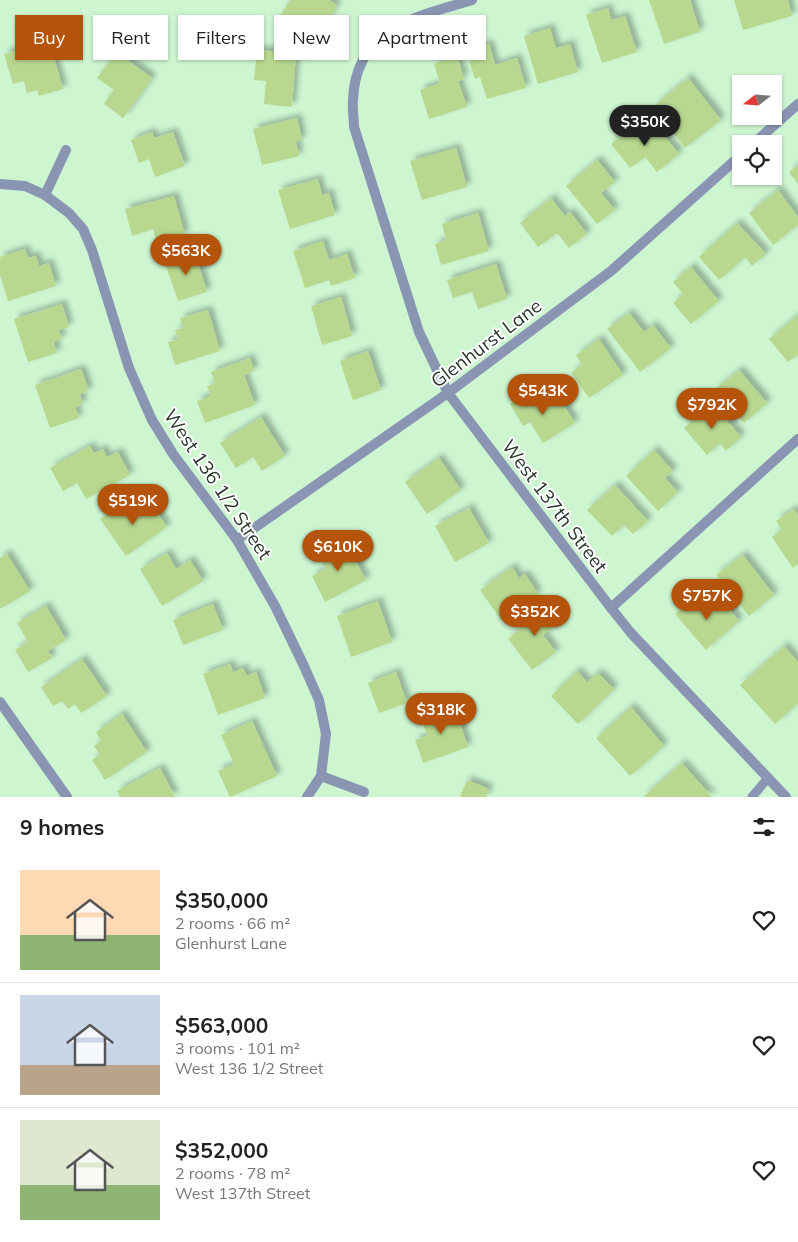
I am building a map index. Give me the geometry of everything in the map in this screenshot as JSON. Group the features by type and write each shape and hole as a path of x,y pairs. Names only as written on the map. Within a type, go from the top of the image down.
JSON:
{"street":[{"name":"West 137th Street","path":"472,0 408,20 384,33 369,50 358,72 353,99 354,127 419,332 448,393 611,608 631,633 786,797"},
{"path":"763,135 798,104"},
{"path":"45,196 66,150"},
{"name":"Glenhurst Lane","path":"237,540 448,393 611,271 732,163"},
{"name":"West 136 1/2 Street","path":"0,184 25,186 45,196 69,213 82,229 92,250 129,368 152,420 173,454 237,540 275,606 319,700 326,734 320,776"},
{"path":"611,608 798,439"},
{"path":"0,702 67,797"},
{"path":"306,797 320,776 364,792"}],"lane":[{"path":"752,797 768,778"}],"building":[{"path":"290,0 329,0 337,5 331,15 281,15"},
{"path":"649,0 690,0 700,32 664,44"},
{"path":"734,0 788,0 792,16 743,30"},
{"path":"608,8 611,20 625,16 637,52 602,63 586,15"},
{"path":"550,28 556,48 570,44 578,72 538,84 524,36"},
{"path":"489,44 495,65 517,58 526,88 487,99 480,77 475,79 469,60 486,60 486,45"},
{"path":"15,51 15,60 55,60 63,89 39,96 37,90 27,93 24,81 13,84 4,54"},
{"path":"264,51 274,51 274,60 295,60 292,107 264,104 266,81 254,80 256,60 264,60"},
{"path":"110,60 127,60 152,78 123,118 104,104 114,90 97,78"},
{"path":"446,60 458,60 464,79 458,81 467,107 429,119 420,90 440,83 434,64"},
{"path":"688,78 721,120 685,148 655,105"},
{"path":"297,118 302,140 296,142 299,156 262,165 253,129"},
{"path":"641,120 656,139 662,133 679,154 657,172 645,157 630,168 611,144"},
{"path":"152,132 154,138 173,132 185,166 155,177 149,159 139,163 131,140"},
{"path":"456,148 467,187 422,200 410,161"},
{"path":"597,160 615,182 601,193 615,210 597,224 566,186"},
{"path":"798,165 798,184 789,172"},
{"path":"318,179 322,195 329,193 335,215 290,229 278,190"},
{"path":"778,190 798,217 798,225 773,245 749,213"},
{"path":"174,196 185,235 157,243 153,229 132,236 125,209"},
{"path":"551,198 565,216 570,212 587,234 569,248 557,233 538,247 520,223"},
{"path":"478,213 489,251 441,265 435,244 446,240 442,224"},
{"path":"737,223 766,254 752,266 745,257 719,280 699,257"},
{"path":"323,241 329,260 347,254 355,278 331,286 329,280 305,288 293,251"},
{"path":"25,249 28,258 36,256 39,266 49,263 56,286 8,301 0,275 0,257"},
{"path":"194,250 207,292 178,301 164,260"},
{"path":"496,264 507,299 478,309 472,292 453,298 447,280"},
{"path":"691,267 719,301 691,324 673,303 683,294 673,282"},
{"path":"341,297 352,336 322,345 311,306"},
{"path":"62,304 69,327 59,330 62,339 54,342 57,353 28,362 14,319"},
{"path":"208,310 220,351 175,365 168,342 178,340 175,330 183,328 180,318"},
{"path":"629,313 644,332 653,325 671,348 640,372 607,329"},
{"path":"798,315 798,357 797,355 788,362 769,339"},
{"path":"599,339 623,375 589,398 571,373 582,365 576,355"},
{"path":"368,351 381,390 353,400 340,361"},
{"path":"250,358 254,371 244,375 255,405 205,423 197,401 211,396 207,386 215,383 211,372"},
{"path":"81,369 89,391 80,394 83,404 75,407 79,418 50,428 35,385"},
{"path":"739,370 767,403 744,423 715,390"},
{"path":"531,391 540,407 558,396 575,423 543,443 530,422 523,426 510,404"},
{"path":"712,403 741,437 726,451 720,443 707,455 684,428"},
{"path":"261,417 285,456 262,471 253,457 236,468 220,443"},
{"path":"90,446 94,453 103,449 107,457 118,452 130,475 86,499 77,483 63,491 50,468"},
{"path":"654,450 673,471 665,478 678,492 658,511 626,476"},
{"path":"439,458 461,490 427,514 405,482"},
{"path":"615,485 648,521 633,534 624,525 612,536 587,510"},
{"path":"126,501 132,510 139,505 145,514 153,507 167,527 126,556 100,519"},
{"path":"469,508 489,543 455,562 435,526"},
{"path":"794,509 798,515 798,564 793,568 772,537 782,530 776,521"},
{"path":"345,541 366,580 325,602 312,576 326,569 318,555"},
{"path":"167,553 176,569 190,560 203,581 162,606 140,569"},
{"path":"7,554 30,591 0,609 0,558"},
{"path":"743,555 774,595 749,616 716,575"},
{"path":"512,567 519,578 525,574 538,594 501,620 480,590"},
{"path":"697,595 709,609 720,599 739,621 706,650 675,614"},
{"path":"378,601 392,642 351,657 337,616"},
{"path":"545,603 560,622 543,635 556,652 532,670 508,639 527,624 524,619"},
{"path":"213,604 223,630 183,645 173,620"},
{"path":"46,606 66,640 48,651 52,658 28,672 15,650 28,642 17,623"},
{"path":"784,646 798,662 798,703 775,724 740,685"},
{"path":"82,659 107,696 81,713 75,704 68,709 62,701 53,706 41,687"},
{"path":"230,664 233,672 243,668 247,676 256,672 265,698 218,715 203,674"},
{"path":"577,671 587,682 598,673 614,689 578,724 551,696"},
{"path":"396,672 407,703 379,713 368,683"},
{"path":"454,705 468,747 423,763 415,740 427,736 421,716"},
{"path":"631,707 664,746 630,776 596,738"},
{"path":"122,714 147,752 105,780 92,760 100,755 94,746 101,741 96,732"},
{"path":"252,721 277,776 230,797 218,771 234,764 221,735"},
{"path":"682,763 712,797 643,797"},
{"path":"160,768 175,797 120,797 117,791"},
{"path":"467,780 489,789 486,797 460,797"}]}
